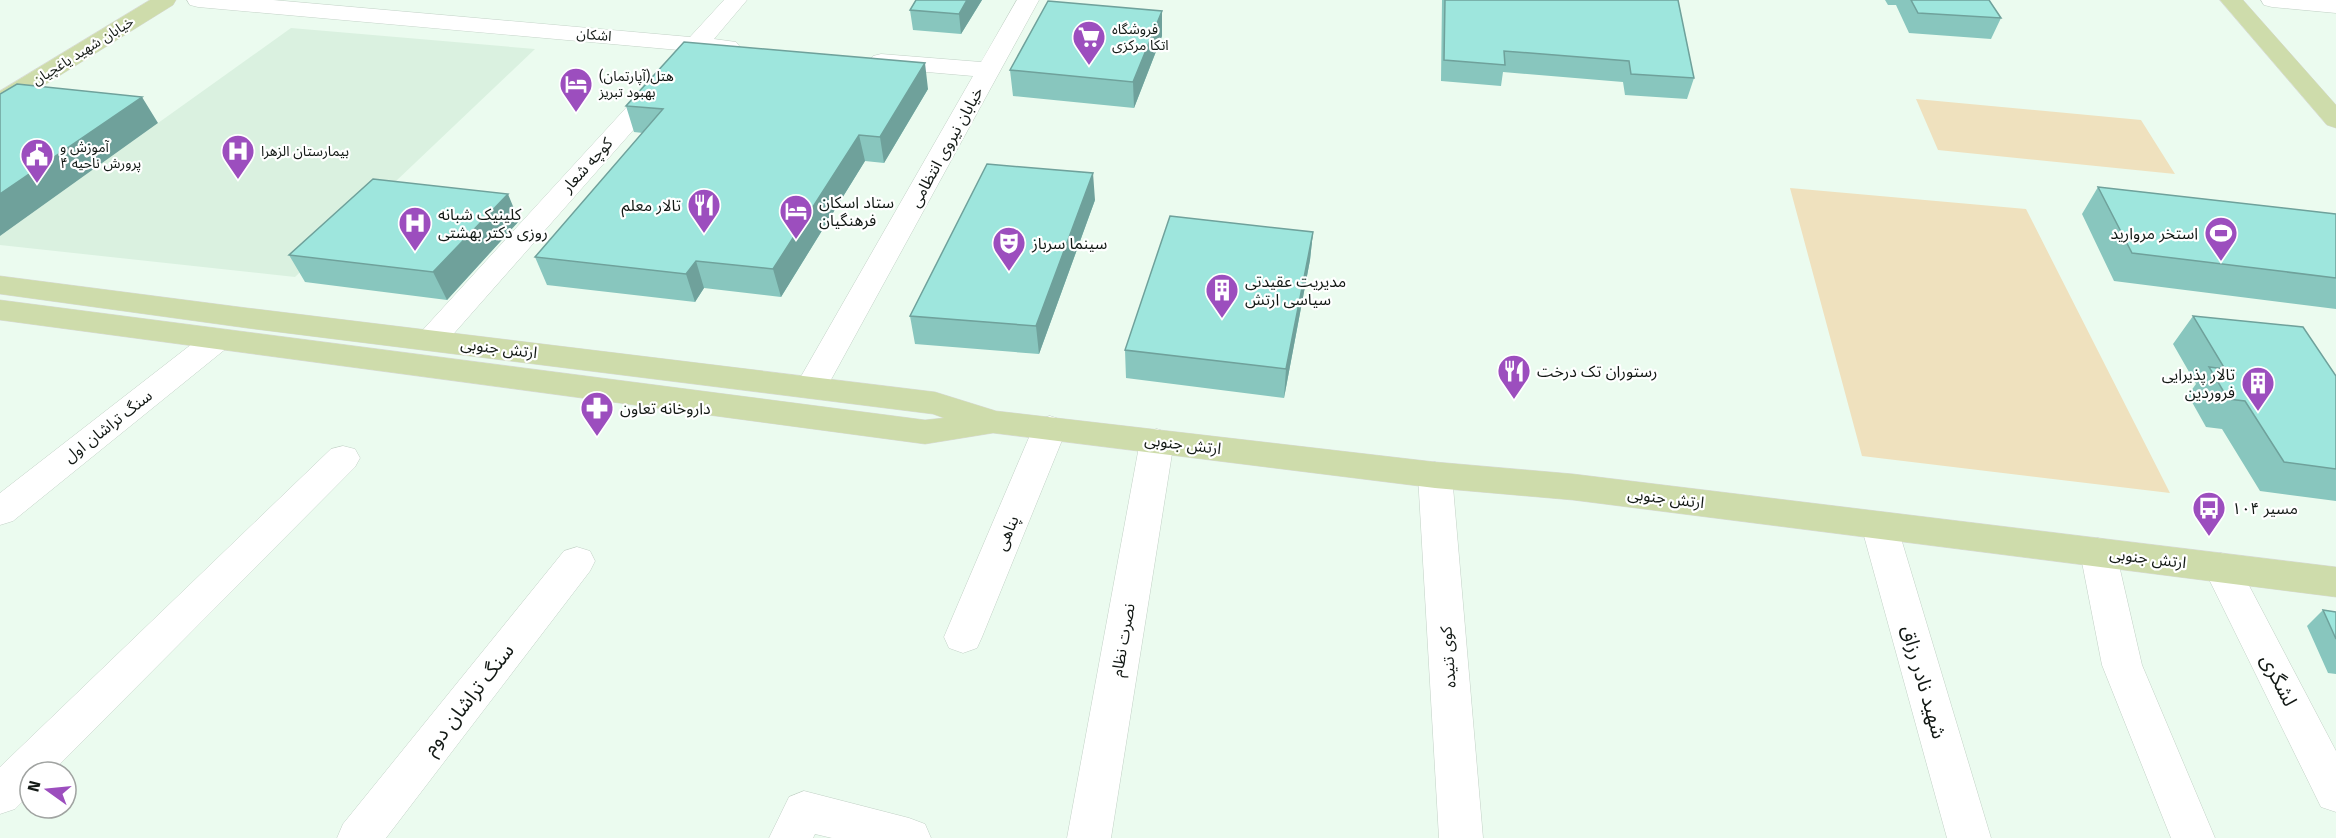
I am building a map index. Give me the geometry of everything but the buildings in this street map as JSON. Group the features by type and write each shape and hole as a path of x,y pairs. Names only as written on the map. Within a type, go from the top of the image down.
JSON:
{"main road":[{"name":"خیابان شهید یاغچیان","path":"0,102 165,0"},
{"path":"2231,0 2336,120"},
{"name":"ارتش جنوبی","path":"0,285 935,403 995,422 1050,429 1435,475 1573,487 2336,582"},
{"name":"ارتش جنوبی","path":"0,310 925,432 995,422"}],"street":[{"name":"اشکان","path":"198,0 754,50"},
{"name":"کوچه شعار","path":"431,340 736,0"},
{"name":"خیابان نیروی انتظامی","path":"811,387 1028,0"},
{"path":"2272,0 2336,6"},
{"path":"860,59 989,70"},
{"name":"سنگ تراشان اول","path":"0,512 217,340"},
{"name":"پناهی","path":"963,637 1050,429"},
{"name":"نصرت نظام","path":"1089,838 1157,441"},
{"path":"0,795 343,458"},
{"name":"کوی تنیده","path":"1435,475 1461,838"},
{"name":"شهید نادر رزاق","path":"1879,525 1970,838"},
{"path":"2098,552 2122,665 2193,838"},
{"name":"سنگ تراشان دوم","path":"359,838 577,561"},
{"name":"لشگری","path":"2221,567 2336,794"},
{"path":"791,838 804,811 909,838"}],"shaded area":[{"name":"بیمارستان الزهرا","path":"291,28 535,49 295,277 0,245 0,236"},
{"path":"1916,99 2141,120 2175,174 1938,150"},
{"path":"1790,188 2026,209 2170,493 1862,456"}],"place":[{"name":"فروشگاه اتکا مرکزی","path":"1089,66"},
{"name":"هتل(آپارتمان) بهبود تبریز","path":"576,113"},
{"name":"بیمارستان الزهرا","path":"238,180"},
{"name":"آموزش و پرورش ناحیه ۴","path":"37,184"},
{"name":"تالار معلم","path":"704,234"},
{"name":"ستاد اسکان فرهنگیان","path":"796,240"},
{"name":"کلینیک شبانه روزی دکتر بهشتی","path":"415,252"},
{"name":"استخر مروارید","path":"2221,262"},
{"name":"سینما سرباز","path":"1009,272"},
{"name":"مدیریت عقیدتی سیاسی ارتش","path":"1222,319"},
{"name":"رستوران تک درخت","path":"1514,400"},
{"name":"تالار پذیرایی فروردین","path":"2258,412"},
{"name":"داروخانه تعاون","path":"597,437"},
{"name":"مسیر ۱۰۴","path":"2209,537"}]}
